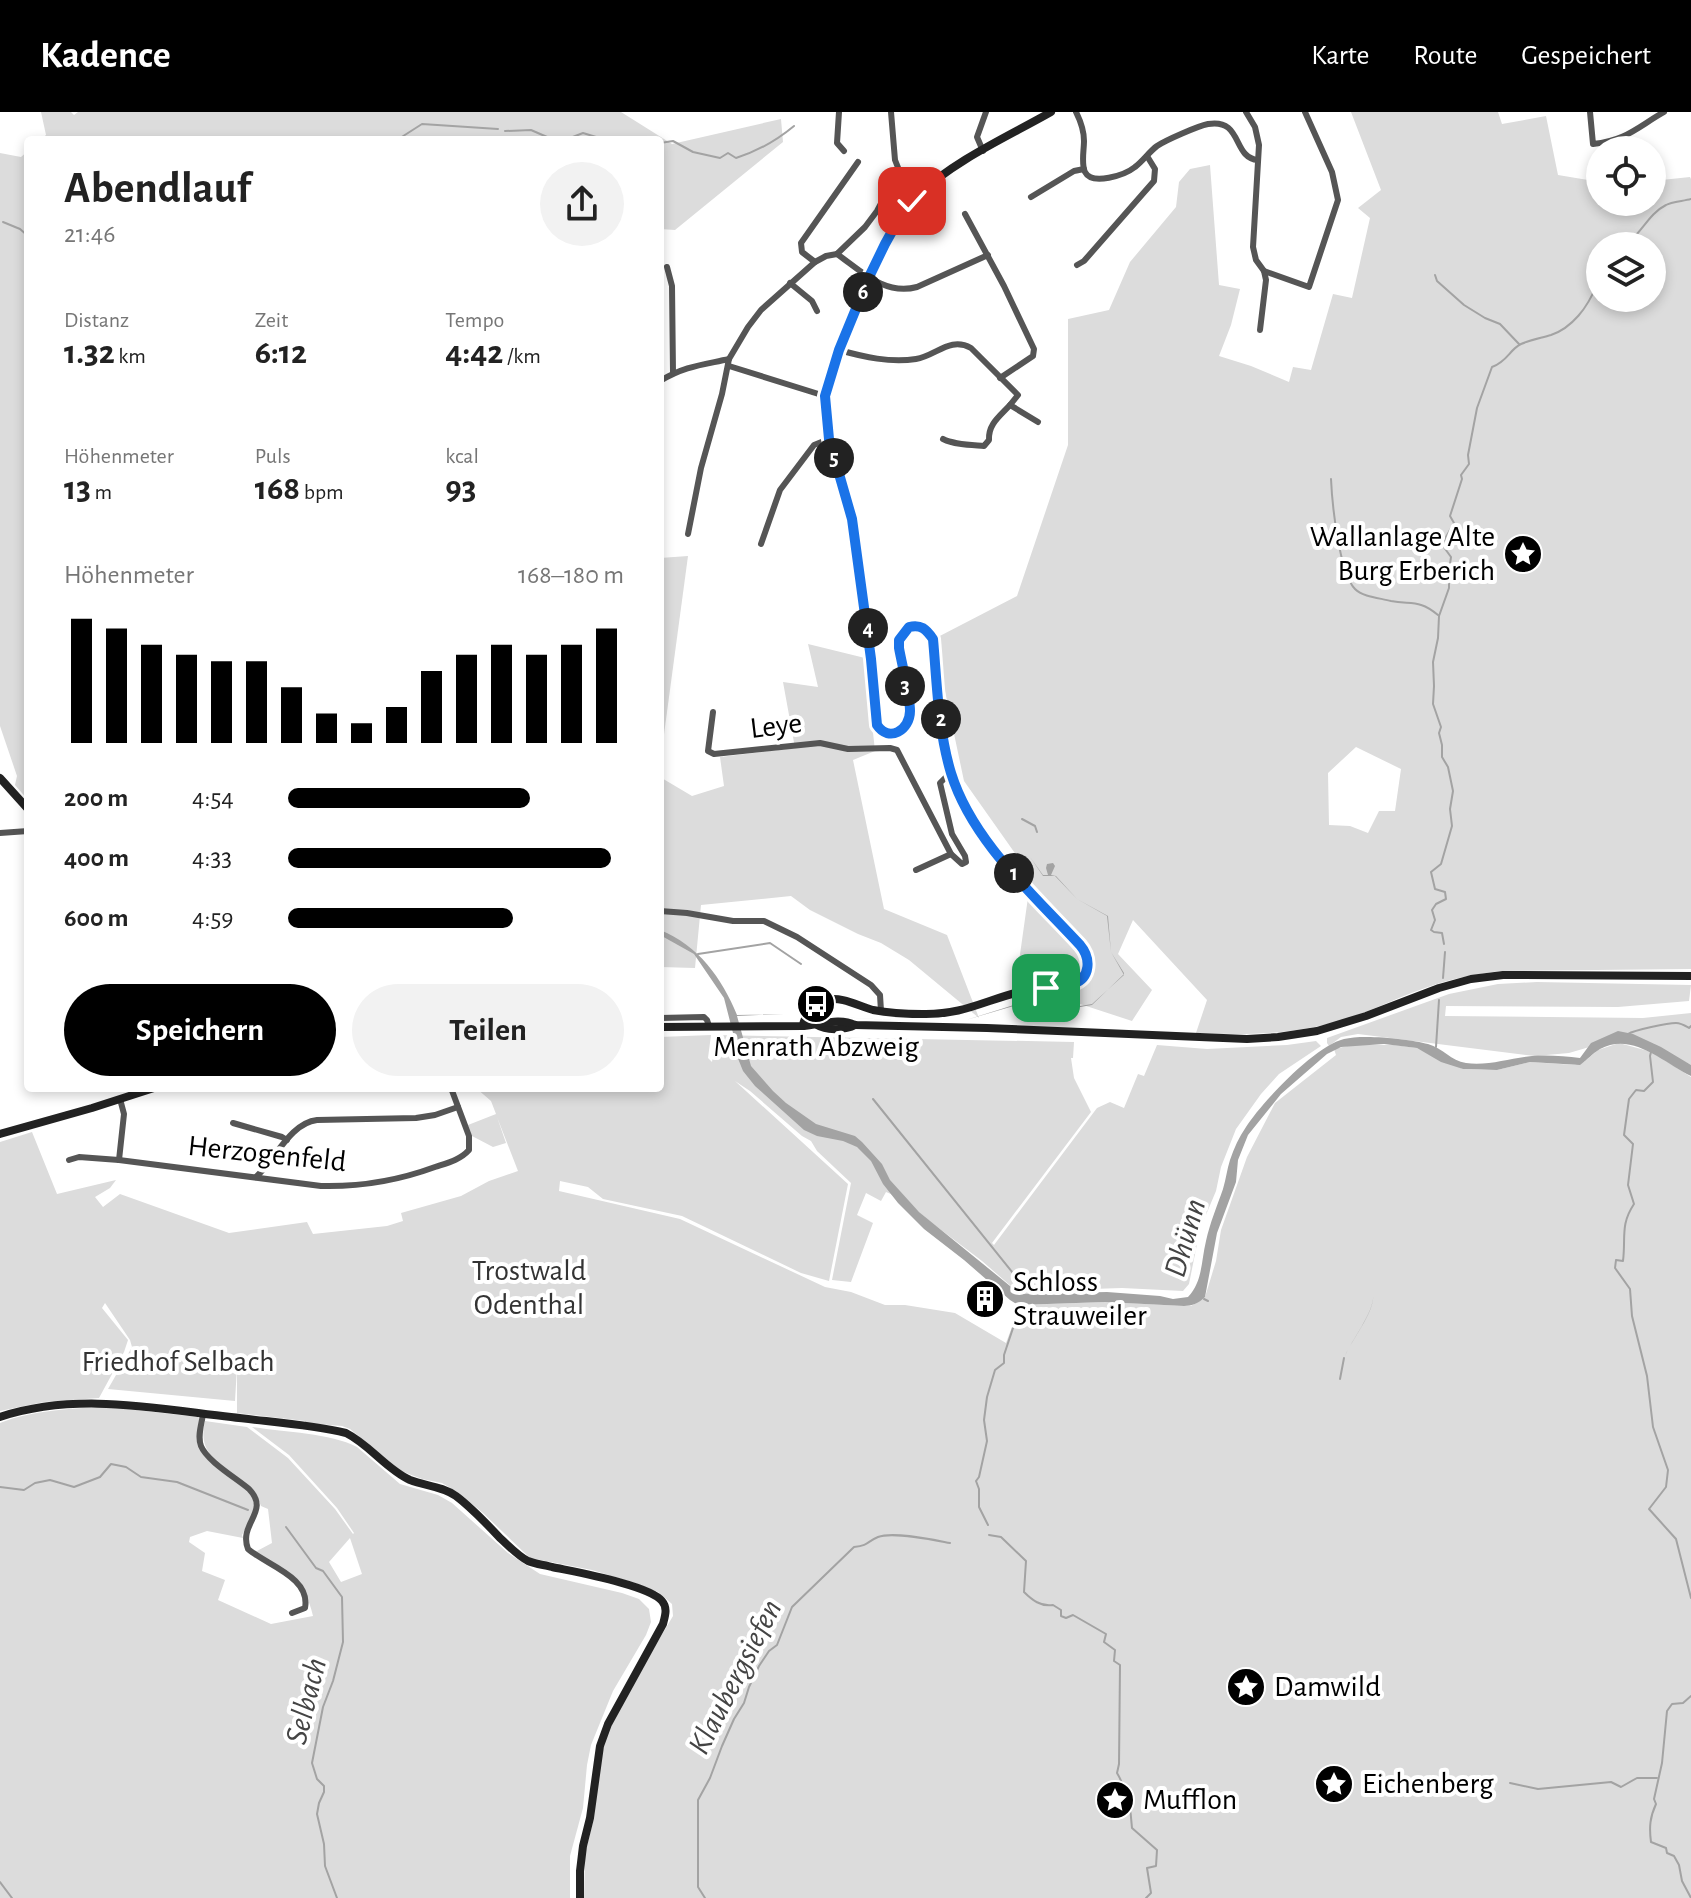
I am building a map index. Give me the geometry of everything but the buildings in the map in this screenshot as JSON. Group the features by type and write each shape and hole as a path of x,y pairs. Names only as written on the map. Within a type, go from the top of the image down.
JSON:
{"street":[{"path":"839,112 837,143 844,151"},
{"path":"891,112 895,160 918,195"},
{"path":"983,151 977,137 986,112"},
{"path":"803,1026 804,1019 819,1002 827,999 839,999 881,1011 927,1014 960,1011 1022,991 1071,985 1087,970 1085,951 989,844 967,809 951,772 943,734 933,639 924,628 909,627 899,640 910,711 906,727 900,732 886,734 877,725 852,519 829,439 825,396 839,350 869,277 900,217 918,195 953,168 1051,112"},
{"path":"1076,112 1083,130 1084,169 1087,176 1095,179 1132,169 1158,145 1204,126 1217,124 1231,130 1247,158 1258,160"},
{"path":"1246,112 1259,145 1253,247 1266,280 1260,330"},
{"path":"1264,271 1309,287 1338,200 1332,172 1305,112"},
{"path":"1590,112 1593,144 1616,141 1664,112"},
{"path":"1077,265 1084,261 1154,181 1155,169 1147,156"},
{"path":"815,262 802,252 801,243 858,162"},
{"path":"1031,197 1074,171 1084,169"},
{"path":"688,534 701,468 729,362 748,327 790,283 815,262 837,254 865,227 899,170"},
{"path":"889,189 898,194"},
{"path":"965,214 1034,349 1033,356 1000,378"},
{"path":"837,254 882,285 895,289 908,289 988,255"},
{"path":"667,267 672,286 673,373"},
{"path":"790,283 812,301 817,311"},
{"path":"839,350 881,359 910,360 925,357 951,344 964,344 971,348 1018,395 991,425 989,440 984,446 952,444 943,439"},
{"path":"664,379 691,366 729,362 825,396"},
{"path":"1010,405 1038,422"},
{"path":"761,544 780,490 814,445 829,439"},
{"name":"Leye","path":"713,712 708,751 714,754 820,743 848,749 897,750 951,854"},
{"path":"916,870 951,854 962,864 966,862 952,834 942,799 940,783 951,772"},
{"path":"0,778 24,805"},
{"path":"0,833 24,831"},
{"path":"664,911 771,924 797,937 871,985 880,995 881,1011"},
{"path":"819,1002 822,1024 826,1029 855,1025 993,1028 1247,1039 1307,1033 1340,1025 1454,983 1503,975 1691,976"},
{"path":"664,1018 704,1017 709,1026"},
{"path":"664,1027 822,1024"},
{"path":"0,1134 120,1099 133,1092"},
{"path":"256,1177 296,1128 311,1121 426,1117 458,1107 452,1092"},
{"path":"119,1160 124,1114 120,1099"},
{"name":"Herzogenfeld","path":"69,1160 79,1157 119,1160 321,1186 371,1184 413,1175 460,1158 469,1150 469,1136 458,1107"},
{"path":"233,1123 287,1140"},
{"path":"0,1417 35,1408 98,1402 346,1433 409,1480 432,1485 454,1495 514,1551 529,1561 631,1586 660,1599 665,1604 663,1624 608,1724 600,1746 583,1846 580,1898"},
{"path":"203,1414 199,1437 207,1455 249,1489 258,1503 247,1531 245,1541 248,1549 295,1580 303,1591 305,1608 292,1613"}],"green space":[{"path":"41,112 71,112 74,115 78,112 621,112 659,136 45,136"},
{"path":"1351,112 1498,112 1502,124 1546,116 1558,175 1586,180 1586,216 1666,216 1666,180 1691,179 1691,969 1500,971 1442,983 1354,1016 1306,1029 1252,1034 1196,1033 1207,1000 1133,920 1118,954 1152,990 1132,1021 1016,983 1031,876 964,781 934,639 1017,596 1068,445 1068,319 1109,310 1130,262 1176,207 1179,182 1190,169 1210,165 1219,285 1240,289 1219,356 1289,382 1293,367 1311,370 1333,294 1352,298 1370,218 1358,208 1381,190","holes":["1356,747 1401,769 1395,811 1379,811 1368,833 1350,826 1329,825 1328,773"]},
{"path":"781,119 783,142 675,230 664,229 664,139 672,144"},
{"path":"0,153 21,157 24,154 24,795 15,785 17,776 0,726"},
{"path":"688,556 664,734 664,558"},
{"path":"808,644 865,658 875,751 853,760 884,909 947,935 979,1018 909,960 881,943 810,910 791,896 701,905 695,968 664,967 664,779 692,796 724,786 720,757 795,748 783,682 818,687"},
{"path":"1498,984 1691,985 1689,1001 1618,1007 1446,1006 1445,1016 1643,1018 1691,1013 1691,1065 1630,1035 1569,1053 1535,1056 1358,1034 1341,1037 1329,1046 1327,1043 1327,1038 1449,994"},
{"path":"711,1035 708,1058 712,1062 716,1035 1074,1042 1071,1058 1074,1078 1091,1112 992,1243 994,1245 1097,1108 1110,1102 1124,1108 1138,1074 1144,1076 1157,1045 1207,1049 1316,1041 1321,1046 1279,1074 1236,1129 1200,1229 1189,1284 1183,1291 1122,1288 1020,1294 905,1200 886,1192 881,1201 866,1193 857,1215 873,1223 851,1282 832,1280 851,1183 817,1151 811,1141 735,1081 848,1184 829,1281 801,1273 682,1216 603,1199 588,1187 560,1181 559,1191 680,1219 825,1287 851,1292 885,1305 955,1313 1006,1343 1020,1305 1105,1302 1191,1306 1205,1297 1221,1230 1247,1157 1275,1103 1336,1055 1334,1049 1352,1045 1394,1045 1417,1048 1463,1069 1497,1070 1530,1062 1575,1065 1584,1062 1598,1050 1619,1043 1652,1052 1691,1077 1691,1898 584,1898 585,1854 607,1734 673,1616 672,1604 658,1592 592,1570 530,1558 459,1493 442,1483 401,1471 350,1429 237,1413 237,1367 235,1401 108,1389 132,1347 130,1340 105,1303 102,1308 128,1340 99,1398 44,1402 0,1411 0,1142 32,1132 57,1194 116,1180 110,1188 95,1197 103,1207 120,1194 229,1233 307,1222 313,1234 387,1226 403,1221 401,1213 461,1196 489,1181 518,1171 497,1117 506,1143 493,1147 472,1136 468,1125 496,1114 491,1101 481,1092 664,1092 664,1037"},
{"path":"110,1407 198,1417 201,1448 250,1492 256,1509 243,1538 207,1531 190,1537 189,1542 205,1553 202,1571 225,1580 218,1600 271,1624 313,1616 310,1604 292,1578 255,1552 272,1543 268,1509 261,1506 250,1487 212,1456 204,1442 205,1421 247,1427 288,1458 335,1509 353,1534 337,1508 289,1455 252,1427 320,1436 357,1447 400,1484 438,1495 452,1503 508,1553 540,1574 622,1593 639,1599 649,1609 651,1622 646,1635 613,1691 591,1745 583,1808 570,1856 570,1898 0,1898 0,1423 40,1412","holes":["350,1538 362,1574 341,1582 329,1562"]}],"shaded area":[{"path":"1030,857 1043,875 1048,875 1047,864 1053,863 1055,866 1051,875 1056,876 1077,899 1055,876 1043,876"},
{"path":"664,932 686,944 707,964 724,988 737,1015 784,1014 737,1016 751,1066 786,1103 816,1124 855,1136 882,1164 890,1180 919,1212 1020,1294 1107,1292 1173,1299 1188,1297 1199,1278 1204,1248 1230,1160 1241,1135 1290,1076 1319,1052 1344,1039 1374,1037 1420,1042 1461,1062 1483,1063 1532,1056 1580,1058 1591,1043 1618,1031 1633,1034 1661,1047 1691,1065 1691,1076 1647,1051 1624,1044 1612,1044 1600,1049 1580,1065 1530,1062 1497,1070 1463,1069 1441,1062 1417,1048 1384,1044 1341,1047 1327,1054 1281,1094 1248,1135 1238,1160 1236,1182 1217,1233 1203,1299 1184,1306 1105,1302 1018,1305 924,1229 898,1203 871,1161 857,1147 804,1130 755,1086 743,1071 733,1046 724,998 694,954 664,937"},
{"path":"1108,990 1092,1005 1074,1008 1017,1005 966,1020 1017,1004 1074,1007 1092,1004"}],"waterway":[{"path":"403,136 422,124 498,129"},
{"path":"664,142 673,141 693,152 720,158 728,153 736,158 766,145 794,126"},
{"path":"505,131 531,130 545,136"},
{"path":"575,136 583,133 593,136"},
{"path":"1638,232 1655,212 1666,205 1691,199"},
{"path":"3,222 24,232"},
{"path":"1435,275 1437,281 1464,305 1500,324 1519,344"},
{"path":"1444,944 1442,933 1431,930 1435,920 1432,910 1446,899 1445,892 1435,889 1431,872 1441,864 1452,826 1450,809 1453,791 1448,767 1442,757 1441,727 1433,704 1433,662 1439,616 1449,588 1451,557 1443,546 1454,523 1450,516 1461,475 1469,464 1477,408 1492,367 1521,344 1559,332 1586,306"},
{"path":"1331,479 1341,553 1349,581 1355,589 1372,597 1420,605 1438,615"},
{"path":"1022,819 1035,826 1037,832"},
{"path":"698,954 770,943 801,964"},
{"path":"1443,978 1445,952"},
{"path":"1436,1047 1439,1000"},
{"path":"1628,1034 1672,1023 1691,1026"},
{"path":"1651,1052 1653,1082 1644,1091 1636,1090 1629,1099 1624,1135 1633,1144 1628,1185 1634,1204 1625,1225 1623,1261 1616,1260 1615,1268 1630,1289 1632,1316 1647,1376 1653,1427 1668,1470 1666,1487 1649,1509 1676,1539 1691,1598"},
{"path":"873,1099 1029,1293"},
{"path":"1204,1299 1208,1301"},
{"path":"988,1525 979,1507 976,1481 987,1441 984,1420 987,1397 995,1370 1004,1363 1021,1304"},
{"path":"1340,1379 1344,1358"},
{"name":"Selbach","path":"0,1487 24,1490 35,1483 50,1480 74,1487 100,1477 111,1464 126,1467 141,1477 177,1482 248,1510"},
{"name":"Selbach","path":"286,1527 342,1597 343,1642 323,1707 312,1763 317,1779 324,1786 317,1814 325,1866 337,1898"},
{"name":"Klaubergsiefen","path":"705,1898 698,1887 698,1800 759,1666 777,1645 792,1607 854,1547 878,1537 903,1535 950,1543"},
{"path":"989,1535 1001,1537 1026,1561 1024,1592 1027,1595 1041,1604 1053,1605 1061,1610 1061,1616 1066,1618 1073,1615 1106,1634 1104,1642 1115,1650 1114,1661 1120,1665 1117,1773 1128,1799 1132,1828 1157,1850 1156,1866 1147,1868 1151,1893 1146,1898"},
{"path":"1691,1696 1683,1703 1672,1704 1667,1711 1650,1832 1651,1842 1666,1848 1667,1853 1674,1856 1691,1898"},
{"path":"1510,1783 1538,1789 1611,1782 1621,1787 1637,1778 1657,1778"},
{"path":"0,1882 12,1898"}],"place":[{"name":"Wallanlage Alte Burg Erberich","path":"1523,554"},
{"name":"Menrath Abzweig","path":"816,1004"},
{"name":"Schloss Strauweiler","path":"985,1299"},
{"name":"Damwild","path":"1246,1687"},
{"name":"Eichenberg","path":"1334,1784"},
{"name":"Mufflon","path":"1115,1800"}],"route":[{"path":"912,201 900,217 869,277 839,350 825,396 829,439 852,519 865,604 877,725 886,734 893,734 900,732 908,723 910,711 899,640 909,627 924,628 933,639 943,734 958,792 989,844 1085,951 1087,970 1078,982 1046,988"}],"water label":[{"name":"Dhünn","path":"1185,1238"}],"park label":[{"name":"Trostwald Odenthal","path":"529,1288"},
{"name":"Friedhof Selbach","path":"178,1362"}]}
